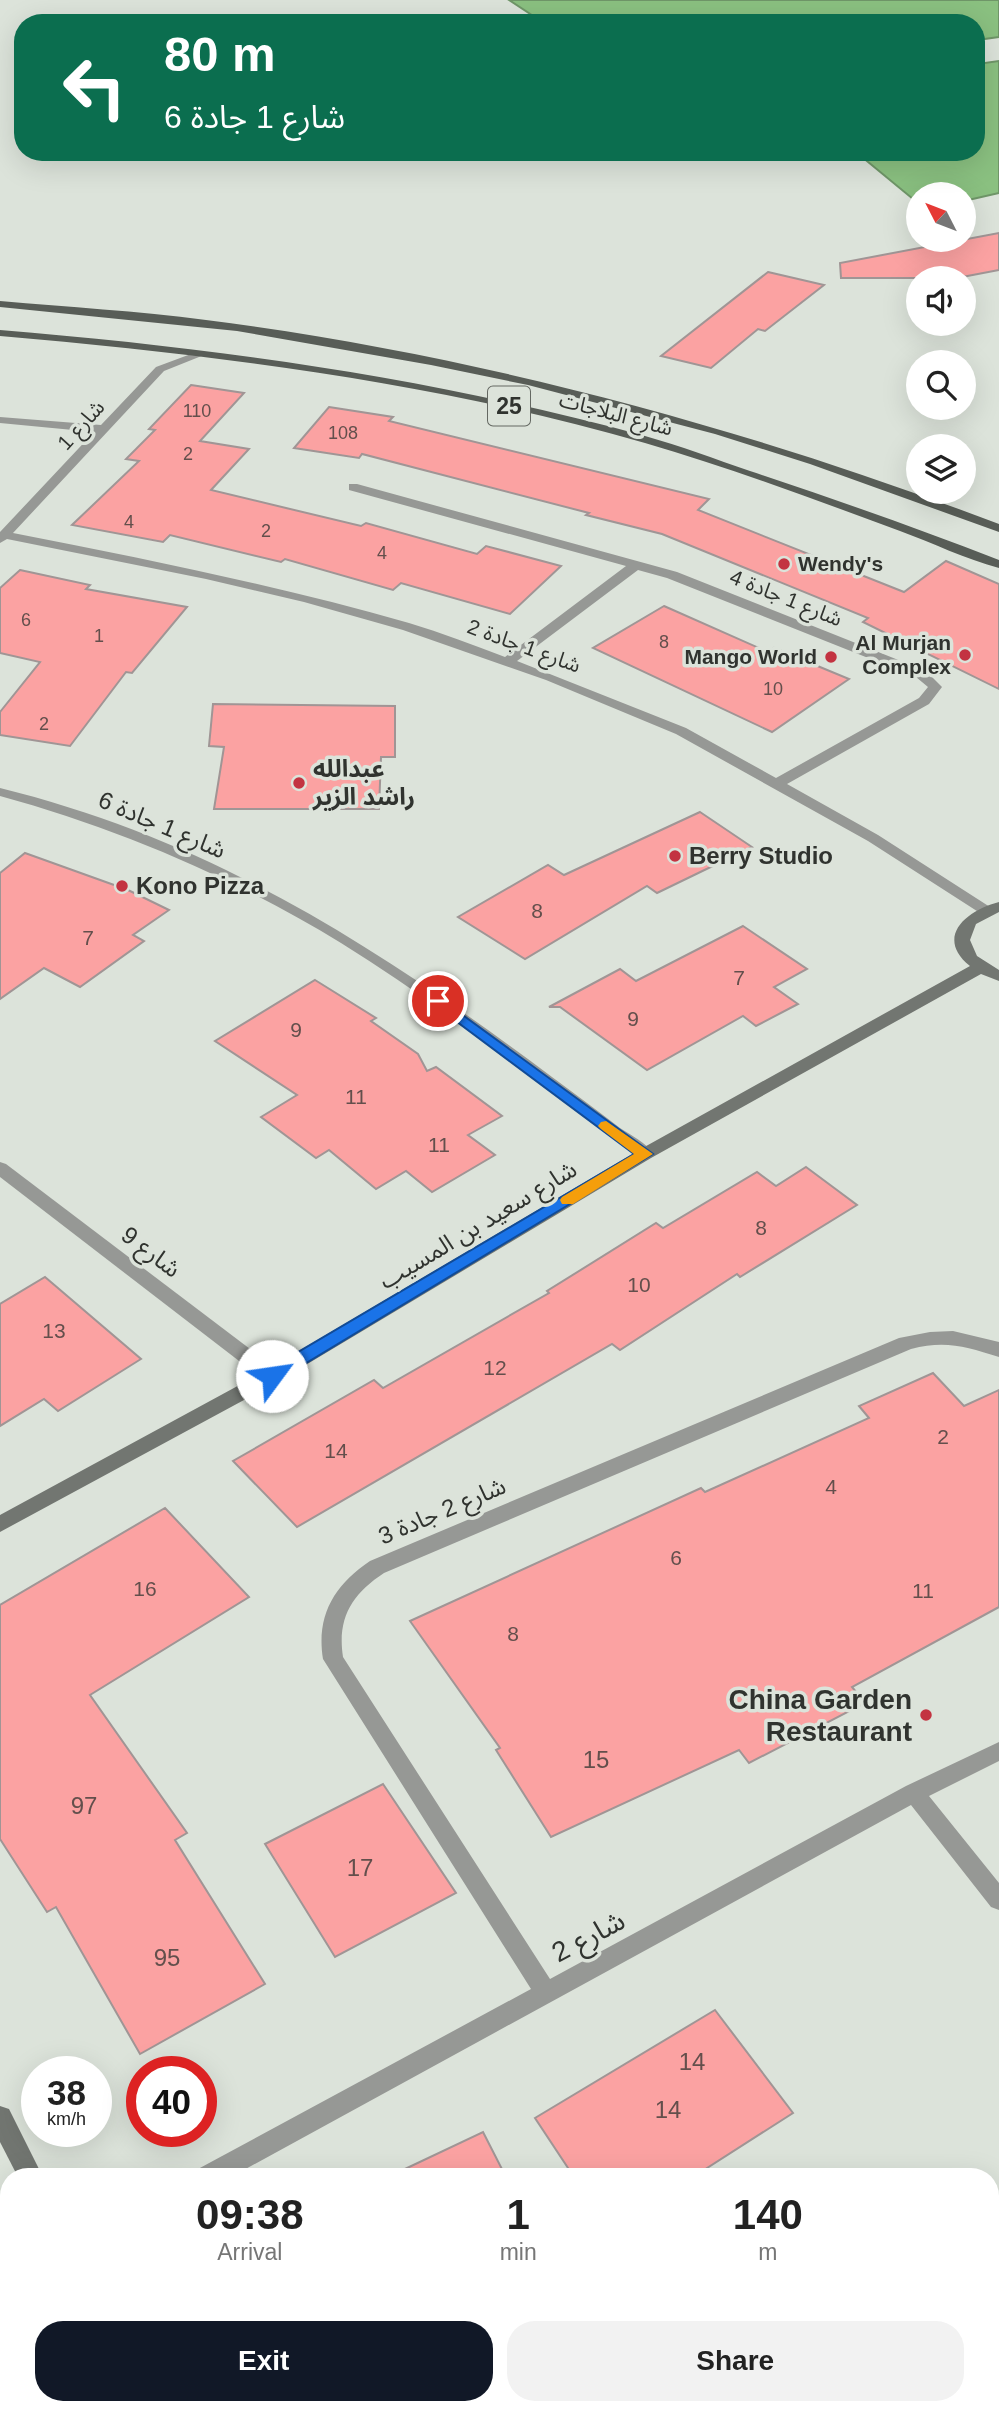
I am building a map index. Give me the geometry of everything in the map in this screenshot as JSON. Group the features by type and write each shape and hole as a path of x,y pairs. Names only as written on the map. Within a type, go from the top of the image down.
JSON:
{"main road":[{"name":"شارع البلاجات","path":"0,304 131,315 286,335 544,386 791,454 857,475 999,528"},
{"name":"شارع البلاجات","path":"0,333 202,353 501,404 642,439 853,509 999,564"}],"street":[{"name":"شارع 1","path":"2,537 160,369 202,353"},
{"path":"0,420 103,429"},
{"name":"شارع 1 جادة 4","path":"353,487 692,582 921,674 935,687 924,701 776,784"},
{"name":"شارع 1 جادة 2","path":"2,537 194,572 307,599 408,627 508,661 681,731 992,908"},
{"path":"508,661 636,565"},
{"name":"شارع 1 جادة 6","path":"0,792 46,804 144,839 300,913 438,1001 645,1154"},
{"path":"992,908 964,926 961,936 963,947 981,967 999,975"},
{"name":"شارع سعيد بن المسيب","path":"0,1524 272,1376 645,1154 981,967"},
{"name":"شارع 9","path":"0,1168 272,1376"},
{"name":"شارع 2 جادة 3","path":"545,1993 333,1659 329,1641 331,1621 338,1602 361,1576 377,1567 906,1343 939,1336 956,1337 974,1340 999,1350"},
{"name":"شارع 2","path":"224,2168 914,1793 999,1751"},
{"path":"914,1793 999,1900"},
{"path":"0,2117 26,2168"}],"shaded area":[{"path":"509,0 999,0 999,37 985,39 985,14 530,14"},
{"path":"999,61 999,193 976,198 976,182 906,182 906,193 867,161 985,161 985,63"}],"building":[{"path":"999,233 999,270 976,274 976,266 906,266 906,278 841,278 840,263 906,251 976,252 976,237"},
{"path":"768,272 824,285 765,331 758,329 711,368 661,356"},
{"path":"191,385 244,393 200,441 249,449 211,490 361,526 366,523 477,554 486,546 561,566 510,614 401,583 393,590 285,559 281,562 170,535 163,542 72,525 139,461 126,459 155,430 149,429"},
{"path":"329,407 393,417 389,421 709,499 698,510 904,592 946,561 999,584 999,689 863,622 868,618 662,534 362,454 359,458 294,448"},
{"path":"20,570 90,585 86,589 187,607 132,673 126,672 70,746 0,735 0,712 40,662 0,653 0,588"},
{"path":"664,606 768,652 774,648 849,679 772,732 593,648"},
{"name":"عبدالله راشد الزير","path":"213,704 395,706 395,757 381,757 379,809 214,809 224,747 209,746"},
{"path":"700,812 752,847 657,893 647,886 525,959 458,917 548,865 564,875"},
{"path":"25,853 128,890 169,910 133,935 144,941 80,987 44,968 0,999 0,873"},
{"path":"743,926 807,969 774,987 798,1004 756,1026 743,1016 647,1070 560,1007 549,1007 620,969 636,981"},
{"path":"315,980 376,1018 371,1021 418,1054 427,1071 436,1067 502,1116 468,1135 495,1155 432,1192 406,1171 376,1189 329,1150 316,1158 261,1117 297,1095 215,1041"},
{"path":"806,1167 857,1205 740,1277 737,1274 620,1350 612,1344 297,1527 233,1461 374,1380 383,1388 549,1293 547,1291 656,1223 663,1228 757,1172 776,1186"},
{"path":"45,1277 141,1359 58,1411 44,1399 0,1426 0,1304"},
{"path":"933,1373 964,1406 999,1390 999,1607 852,1687 865,1703 749,1763 739,1750 551,1837 496,1750 500,1748 410,1621 701,1488 705,1492 869,1418 859,1406"},
{"path":"165,1508 249,1597 90,1695 187,1833 175,1840 265,1984 140,2054 56,1907 47,1912 0,1839 0,1605"},
{"path":"383,1784 456,1893 335,1957 265,1844"},
{"path":"715,2010 793,2113 707,2168 568,2168 535,2118"},
{"path":"483,2132 501,2168 407,2168"}],"slow traffic":[{"path":"568,1200 645,1154 606,1126"}],"place":[{"name":"Wendy's","path":"784,564"},
{"name":"Al Murjan Complex","path":"965,655"},
{"name":"Mango World","path":"831,657"},
{"name":"عبدالله راشد الزير","path":"299,783"},
{"name":"Berry Studio","path":"675,856"},
{"name":"Kono Pizza","path":"122,886"},
{"name":"China Garden Restaurant","path":"926,1715"}],"route":[{"path":"272,1376 645,1154 438,1001"}]}
